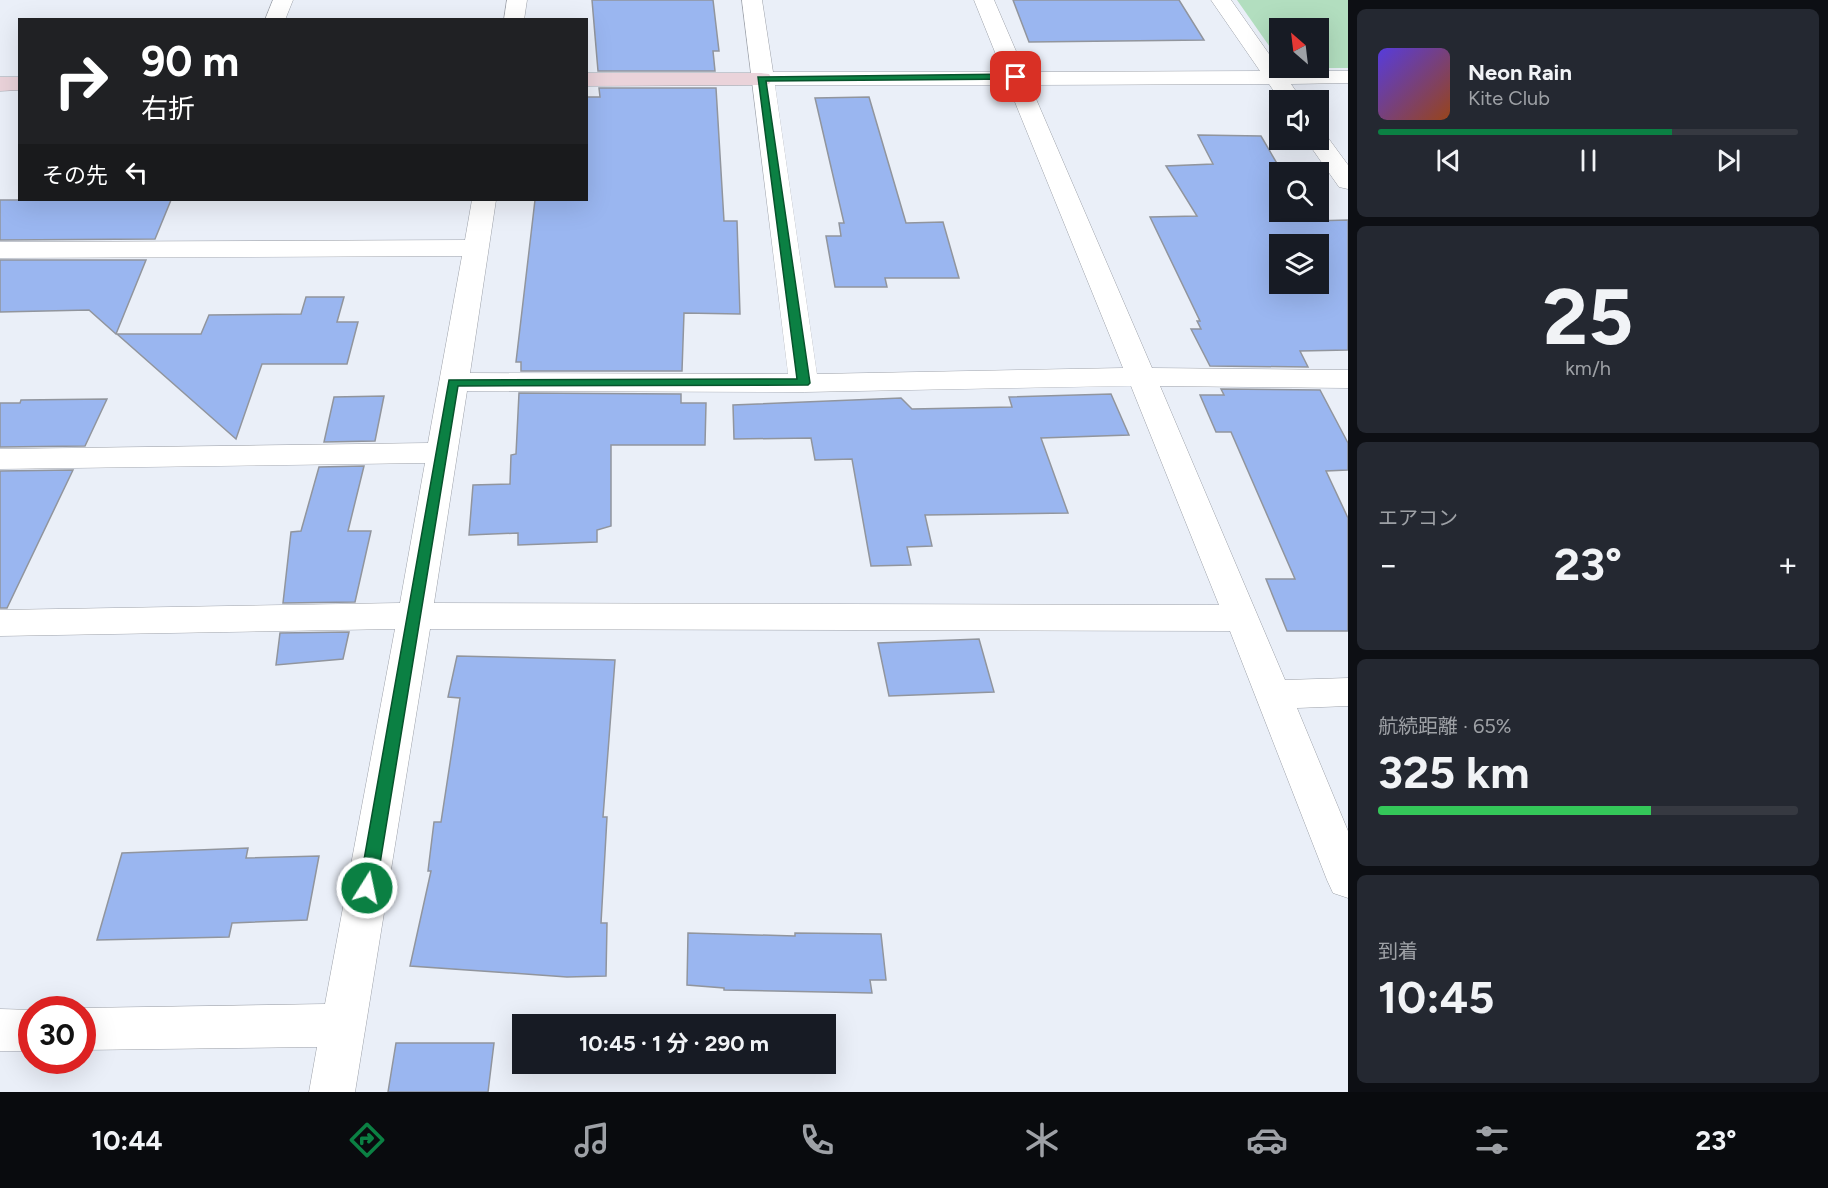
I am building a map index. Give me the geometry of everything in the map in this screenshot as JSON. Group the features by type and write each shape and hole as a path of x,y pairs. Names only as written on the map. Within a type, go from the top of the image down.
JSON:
{"street":[{"path":"276,18 283,0"},
{"path":"514,18 517,0"},
{"path":"752,0 804,383"},
{"path":"984,0 1242,618 1348,880"},
{"path":"1221,0 1269,68"},
{"path":"588,80 1269,77"},
{"path":"1329,77 1348,77"},
{"path":"0,84 18,83"},
{"path":"1325,150 1348,182"},
{"path":"332,1092 415,616 484,201"},
{"path":"0,250 476,248"},
{"path":"453,382 804,383 1142,377 1348,378"},
{"path":"0,459 441,453"},
{"path":"0,623 415,616 1242,618"},
{"path":"1273,695 1348,692"},
{"path":"96,1029 343,1025"},
{"path":"0,1030 18,1030"}],"green space":[{"path":"1237,0 1348,0 1348,68 1329,68 1329,18 1269,18 1269,46"}],"building":[{"path":"592,0 713,0 719,51 713,51 715,71 598,71"},
{"path":"1013,0 1179,0 1204,40 1029,42"},
{"path":"599,88 716,88 724,221 737,221 740,314 684,313 682,371 521,371 521,362 516,362 535,201 588,201 588,97 600,97"},
{"path":"869,97 906,223 943,222 959,278 885,278 887,287 835,287 826,236 841,236 839,223 844,223 815,98"},
{"path":"1198,135 1261,136 1276,162 1269,162 1269,222 1348,220 1348,350 1300,351 1308,367 1210,366 1191,329 1201,329 1197,321 1200,321 1150,217 1197,216 1166,166 1213,164"},
{"path":"0,200 171,201 155,239 0,240"},
{"path":"0,260 146,260 116,334 89,310 0,312"},
{"path":"306,297 344,297 337,322 358,322 347,364 262,364 236,439 117,334 201,334 209,315 301,314"},
{"path":"1221,389 1320,390 1348,443 1348,470 1326,471 1348,518 1348,631 1287,631 1266,579 1295,579 1231,432 1216,432 1200,395 1224,395"},
{"path":"519,393 681,394 681,403 706,403 705,445 611,445 611,526 597,530 597,542 518,545 518,533 469,535 473,485 510,484 511,455 516,454"},
{"path":"1111,394 1129,435 1041,438 1068,513 925,515 932,546 907,547 911,565 871,566 852,459 815,460 811,438 734,439 733,405 901,398 912,409 1012,407 1009,397"},
{"path":"384,396 375,441 324,442 334,397"},
{"path":"107,399 85,446 0,447 0,403 20,403 21,400"},
{"path":"364,466 348,531 371,531 355,602 283,603 291,532 301,531 319,467"},
{"path":"73,470 7,608 0,608 0,471"},
{"path":"349,632 343,659 276,665 280,633"},
{"path":"979,639 994,692 889,696 878,643"},
{"path":"457,656 615,660 603,817 607,817 601,923 607,923 606,976 567,977 410,966 431,871 428,871 434,822 441,822 460,698 448,697"},
{"path":"248,848 246,858 319,856 307,920 232,923 229,937 97,940 122,853"},
{"path":"688,933 795,936 795,933 881,934 886,980 870,980 872,993 724,990 724,988 687,985"},
{"path":"396,1043 494,1043 488,1092 388,1092"}],"route":[{"path":"367,888 453,382 804,383 761,79 1016,77"}]}
